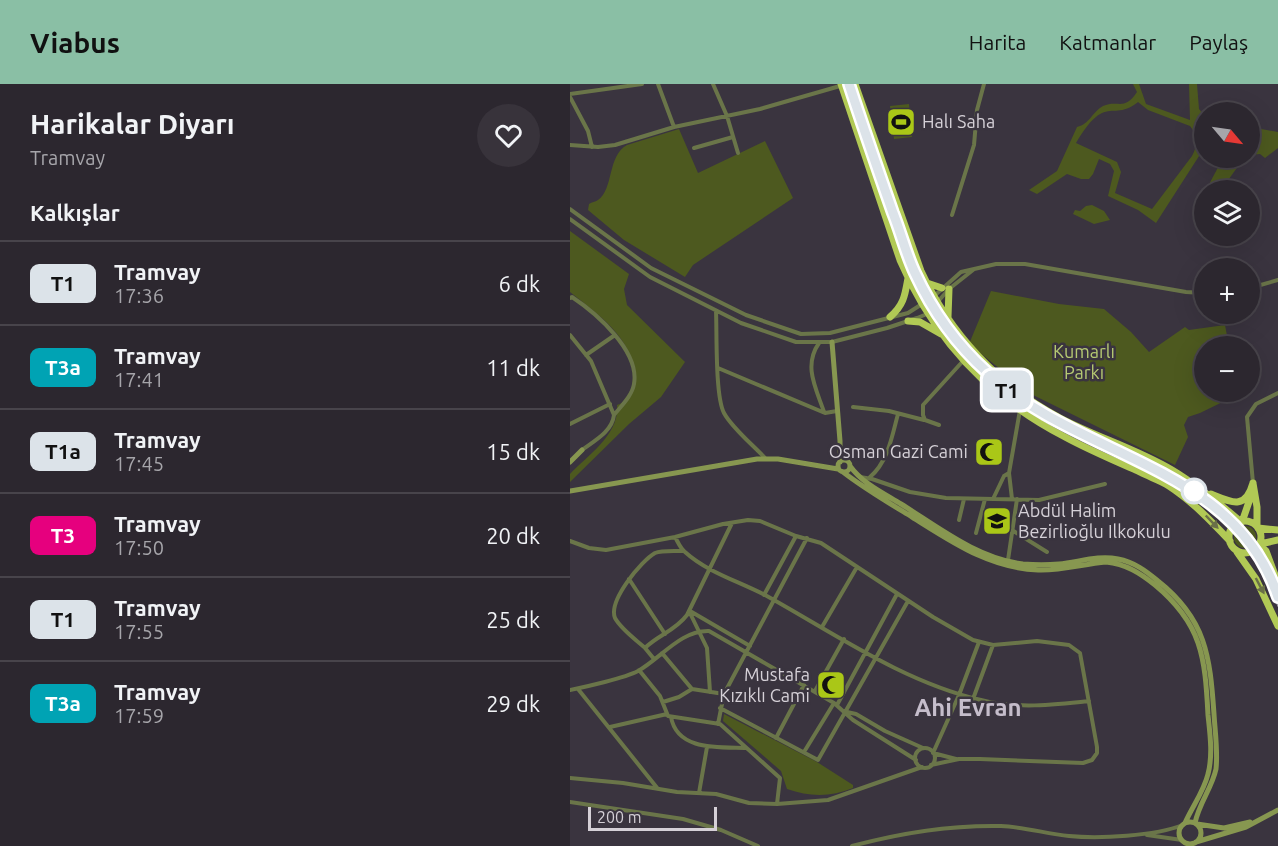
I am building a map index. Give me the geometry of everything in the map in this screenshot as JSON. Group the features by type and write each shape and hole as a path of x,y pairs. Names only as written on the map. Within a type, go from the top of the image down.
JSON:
{"highway":[{"path":"855,84 900,215 934,300 977,355 1001,378 1060,418 1171,469 1205,492 1242,522 1278,530"},
{"path":"841,85 908,278 927,314 963,361 1020,410 1065,437 1168,485 1198,508 1230,541 1256,579 1278,626"},
{"path":"890,317 904,302 908,278"},
{"path":"927,284 946,289 948,320"},
{"path":"908,321 920,322 944,336"},
{"path":"1205,492 1237,503 1246,498 1253,483"},
{"path":"1230,541 1231,530 1242,522 1251,498 1253,483"},
{"path":"1235,550 1247,553 1255,550 1259,544 1261,534 1257,527 1257,507 1253,483"},
{"path":"1259,544 1278,540"},
{"path":"1259,544 1266,551 1278,583"}],"street":[{"path":"592,147 588,131 570,96 642,84"},
{"path":"658,84 674,127"},
{"path":"713,84 727,116 738,153"},
{"path":"952,215 974,145 977,110 984,84"},
{"path":"570,145 592,147 622,143 674,127 760,109 841,85"},
{"path":"694,148 733,136"},
{"path":"570,209 651,268 719,303 794,333 810,335 832,333 908,313 934,300 974,270 996,264 1025,264 1194,292"},
{"path":"570,219 650,277 741,323 786,340 832,342 927,314 934,300"},
{"path":"1260,285 1278,280"},
{"path":"570,298 572,297 589,308 615,335 628,355 635,379 630,394 614,416 605,434 570,457"},
{"path":"716,310 718,368 724,412 766,459"},
{"path":"832,333 841,470 867,489 962,548 989,560 1050,570 1089,564 1116,563 1139,573 1168,596 1180,609 1191,627 1203,657 1210,751 1208,776 1179,832 1182,842"},
{"path":"570,335 591,361 614,416"},
{"path":"586,355 615,335"},
{"path":"819,343 812,357 810,370 825,413"},
{"path":"925,420 922,411 925,402 963,361"},
{"path":"718,368 825,413 837,411"},
{"path":"1253,483 1247,417 1256,404 1278,393"},
{"path":"570,424 610,404"},
{"path":"853,407 898,414 939,424"},
{"path":"1008,560 1014,499 1009,473 1020,410"},
{"path":"869,478 884,460 898,414"},
{"path":"840,441 848,464 859,476 967,545 1018,565 1060,564 1101,558 1124,560 1138,566 1175,596 1188,612 1203,639 1208,655 1216,752 1213,781 1197,811 1196,824 1201,834 1193,844"},
{"path":"570,462 582,450"},
{"path":"570,493 766,459 799,462 847,471 848,464"},
{"path":"840,462 848,464"},
{"path":"993,499 1004,476 1009,473"},
{"path":"859,476 919,494 985,499 1039,500 1105,484"},
{"path":"959,520 964,498"},
{"path":"976,533 985,499"},
{"path":"570,541 593,549 606,550 748,520 760,521 796,536 821,543 945,625 979,642 993,645 1036,641 1074,647 1081,655 1097,747 1096,756 1090,762 960,759 933,753 929,749 885,731 856,714 847,712"},
{"path":"645,648 681,623 690,611 733,522"},
{"path":"1012,530 1047,552"},
{"path":"764,595 796,536"},
{"path":"675,537 683,551 709,568 764,595 909,675 959,695 991,703 1089,701"},
{"path":"718,724 724,694 807,538"},
{"path":"654,659 623,628 614,615 614,606 629,579 656,553 683,551"},
{"path":"822,627 857,567"},
{"path":"629,579 665,634"},
{"path":"804,752 866,652 897,594"},
{"path":"720,708 818,760 908,601"},
{"path":"690,611 707,648 710,692"},
{"path":"690,611 750,646"},
{"path":"570,690 639,670 689,635 710,631 815,691 847,712 853,720 916,760 922,767"},
{"path":"815,691 844,639"},
{"path":"931,765 934,759 933,753 959,695 979,642"},
{"path":"973,699 993,645"},
{"path":"663,653 692,689 724,694"},
{"path":"639,670 663,702 679,735 707,747 746,748"},
{"path":"776,738 804,685"},
{"path":"578,688 658,789"},
{"path":"663,702 679,698 692,689"},
{"path":"610,727 669,716 718,724 780,778 777,804"},
{"path":"699,793 707,747"},
{"path":"916,760 916,754 923,748"},
{"path":"570,778 716,794 749,803 777,804 828,800 922,767 960,759"},
{"path":"570,802 683,819 721,830 758,846"},
{"path":"852,846 922,831 993,826 1018,827 1077,837 1166,831 1184,824 1219,828 1255,820 1278,809"},
{"path":"1140,834 1193,844 1246,827 1278,809"}],"green space":[{"path":"1133,84 1139,84 1146,104 1190,120 1189,84 1197,84 1198,102 1194,102 1194,132 1190,126 1148,110 1138,102 1127,109 1098,115 1076,143 1117,162 1121,172 1115,193 1152,209 1194,151 1194,164 1156,223 1138,210 1108,196 1114,171 1110,164 1099,159 1089,179 1067,174 1037,194 1029,190 1057,171 1077,127 1085,123 1103,106 1128,102 1137,92"},
{"name":"Halı Saha","path":"909,104 912,137 894,139 890,106"},
{"path":"679,129 698,173 765,141 793,198 693,265 685,277 624,240 588,210 589,204 603,195 613,164 621,150 627,145"},
{"path":"1260,129 1278,132 1278,148 1265,158 1260,154"},
{"path":"1218,168 1237,168 1228,180 1211,180"},
{"path":"1092,205 1104,211 1110,220 1094,224 1073,214 1075,210 1080,211"},
{"path":"570,231 629,274 624,289 627,305 685,362 661,397 629,424 570,482 570,474 608,435 617,416 617,405 627,401 633,383 633,366 628,351 609,325 570,292"},
{"name":"Kumarlı Parkı","path":"991,291 1059,304 1104,309 1131,332 1149,352 1185,327 1189,330 1225,325 1227,336 1194,336 1194,402 1223,402 1188,417 1184,425 1188,437 1175,465 1031,394 969,344"},
{"path":"1245,526 1253,529 1256,537 1253,545 1245,548 1237,545 1234,537 1237,529"},
{"path":"724,714 817,762 853,785 853,788 820,795 787,789 781,771 723,721"}],"tram line":[{"path":"846,84 887,205 913,271 933,310 960,348 998,385 1032,411 1069,432 1165,476 1202,499 1235,529 1248,547 1260,565 1278,606"},
{"name":"T1","path":"849,84 912,267 933,306 961,345 995,380 1032,408 1067,428 1169,476 1210,502 1245,536 1269,575 1278,597"}],"place":[{"name":"Halı Saha","path":"901,122"},
{"name":"Osman Gazi Cami","path":"989,452"},
{"name":"Abdül Halim Bezirlioğlu Ilkokulu","path":"997,521"},
{"name":"Mustafa Kızıklı Cami","path":"831,685"}],"district":[{"name":"Ahi Evran","path":"968,708"}]}
